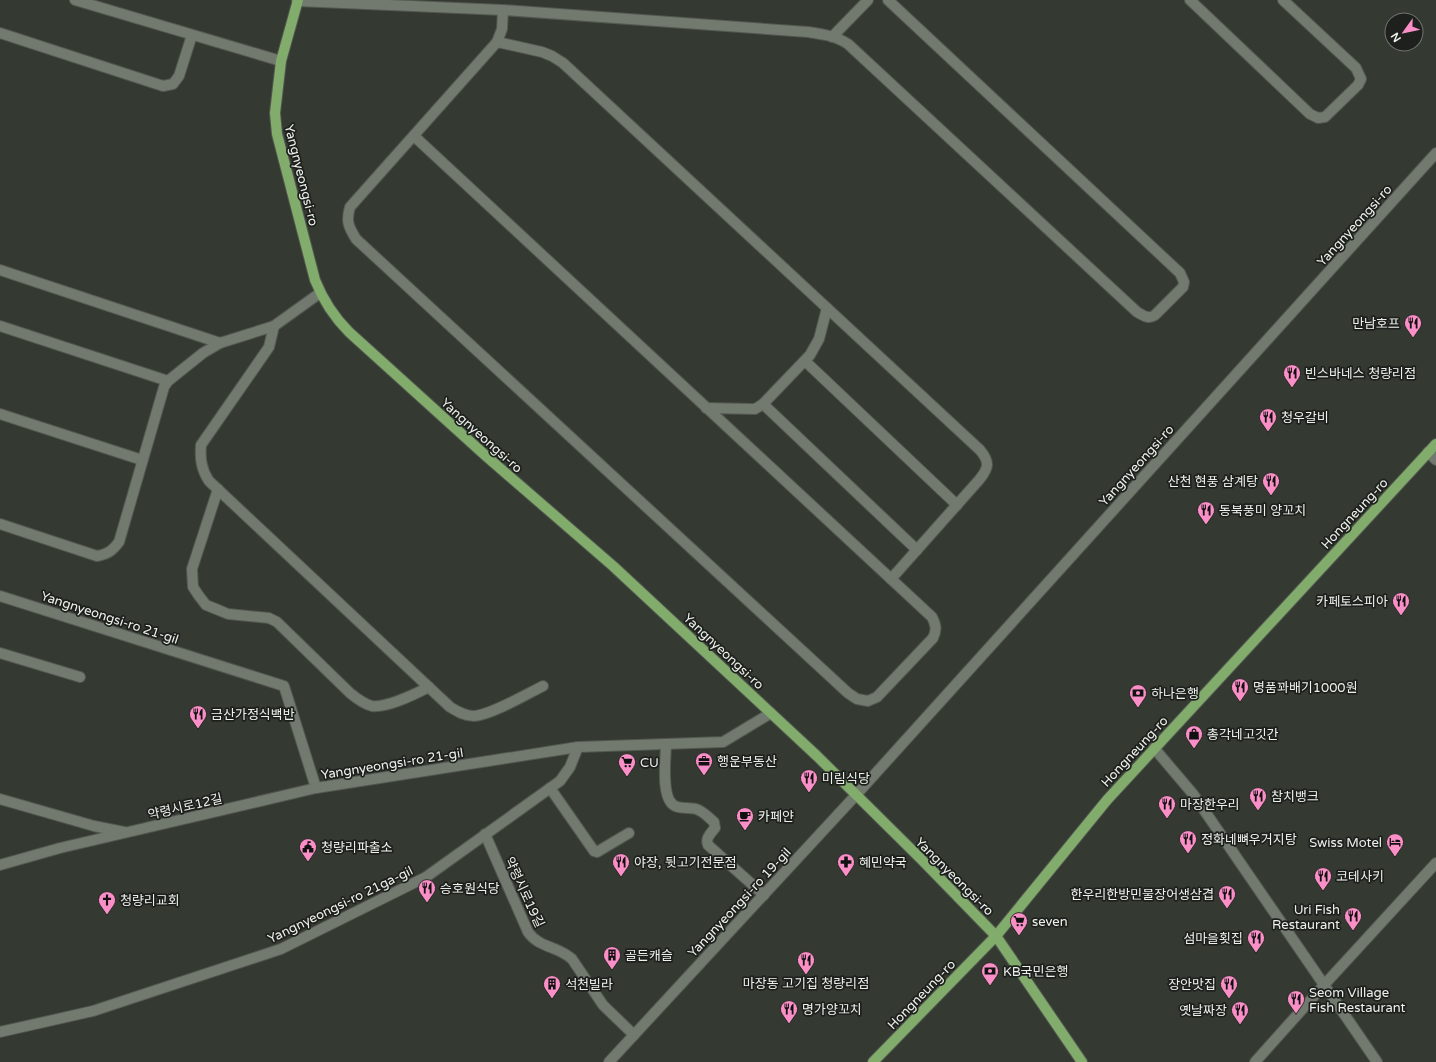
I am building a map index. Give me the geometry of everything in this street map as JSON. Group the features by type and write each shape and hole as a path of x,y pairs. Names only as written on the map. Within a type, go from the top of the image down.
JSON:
{"main road":[{"name":"Yangnyeongsi-ro","path":"298,0 281,61 275,113 276,134 315,280 320,293 333,313 349,332 486,456 613,566 856,794 996,936 1082,1062"},
{"name":"Hongneung-ro","path":"874,1062 996,936 1107,800 1436,444"}],"street":[{"path":"75,0 281,61"},
{"path":"298,0 503,10 808,32 832,36 848,44 1137,312 1146,317 1152,318 1183,287 1184,282 1180,273 888,0"},
{"path":"832,36 868,0"},
{"path":"1190,0 1310,114 1318,118 1325,117 1358,85 1361,79 1356,68 1283,0"},
{"path":"414,136 932,617 936,624 936,632 933,638 877,697 868,701 857,699 836,682 356,239 350,229 347,218 350,207 497,42 502,29 503,10"},
{"path":"0,33 162,86 173,84 179,76 192,35"},
{"path":"497,42 542,52 563,63 980,450 986,458 987,470 891,579"},
{"name":"Yangnyeongsi-ro","path":"856,794 1436,153"},
{"path":"0,270 220,343"},
{"path":"0,524 97,556 106,554 113,550 119,542 164,387 168,381 202,353 220,343 274,326 320,293"},
{"path":"706,408 755,409 763,404 805,361 816,346 827,308"},
{"path":"0,326 168,381"},
{"path":"274,326 269,347 202,445 201,464 204,474 209,481 429,688 450,707 463,715 474,716 485,714 543,686"},
{"path":"805,361 957,505"},
{"path":"763,404 917,550"},
{"path":"0,414 142,460"},
{"path":"1428,452 1436,460"},
{"path":"218,489 192,569 194,587 206,605 228,614 269,618 277,622 350,693 360,701 372,706 395,701 429,688"},
{"name":"Yangnyeongsi-ro 21-gil","path":"0,596 284,686 316,788 578,746 723,742 771,713"},
{"path":"0,653 80,677"},
{"path":"666,744 665,783 669,800 676,807 697,809 714,822 715,828 707,838 706,842 708,845 764,895"},
{"name":"Yangnyeongsi-ro 21ga-gil","path":"0,1032 93,1011 281,949 426,877 560,781 566,774 578,746"},
{"path":"1154,748 1193,794 1377,1062"},
{"name":"약령시로12길","path":"0,865 60,848 316,788"},
{"path":"550,788 594,852 597,852 629,833"},
{"name":"Yangnyeongsi-ro 19-gil","path":"609,1062 856,794"},
{"path":"0,799 94,826 128,832"},
{"name":"약령시로19길","path":"485,834 528,932 533,939 566,953 572,959 603,1005 634,1035"},
{"path":"1255,1062 1436,863"}],"place":[{"name":"만남호프","path":"1413,338"},
{"name":"빈스바네스 청량리점","path":"1292,388"},
{"name":"청우갈비","path":"1268,432"},
{"name":"산천 현풍 삼계탕","path":"1271,496"},
{"name":"동북풍미 양꼬치","path":"1206,525"},
{"name":"카페토스피아","path":"1401,616"},
{"name":"명품꽈배기1000원","path":"1240,702"},
{"name":"하나은행","path":"1138,708"},
{"name":"금산가정식백반","path":"198,729"},
{"name":"총각네고깃간","path":"1194,749"},
{"name":"행운부동산","path":"704,776"},
{"name":"CU","path":"627,777"},
{"name":"미림식당","path":"809,793"},
{"name":"참치뱅크","path":"1258,811"},
{"name":"마장한우리","path":"1167,819"},
{"name":"카페얀","path":"745,831"},
{"name":"정화네뼈우거지탕","path":"1188,854"},
{"name":"Swiss Motel","path":"1395,857"},
{"name":"청량리파출소","path":"308,862"},
{"name":"야장, 뒷고기전문점","path":"621,877"},
{"name":"혜민약국","path":"846,877"},
{"name":"코테사키","path":"1323,891"},
{"name":"승호원식당","path":"427,903"},
{"name":"한우리한방민물장어생삼겹","path":"1227,909"},
{"name":"청량리교회","path":"107,915"},
{"name":"Uri Fish Restaurant","path":"1353,931"},
{"name":"seven","path":"1019,936"},
{"name":"섬마을횟집","path":"1256,953"},
{"name":"골든캐슬","path":"612,970"},
{"name":"마장동 고기집 청량리점","path":"806,975"},
{"name":"KB국민은행","path":"990,986"},
{"name":"석천빌라","path":"552,999"},
{"name":"장안맛집","path":"1229,999"},
{"name":"Seom Village Fish Restaurant","path":"1296,1014"},
{"name":"명가양꼬치","path":"789,1024"},
{"name":"옛날짜장","path":"1240,1025"}]}
